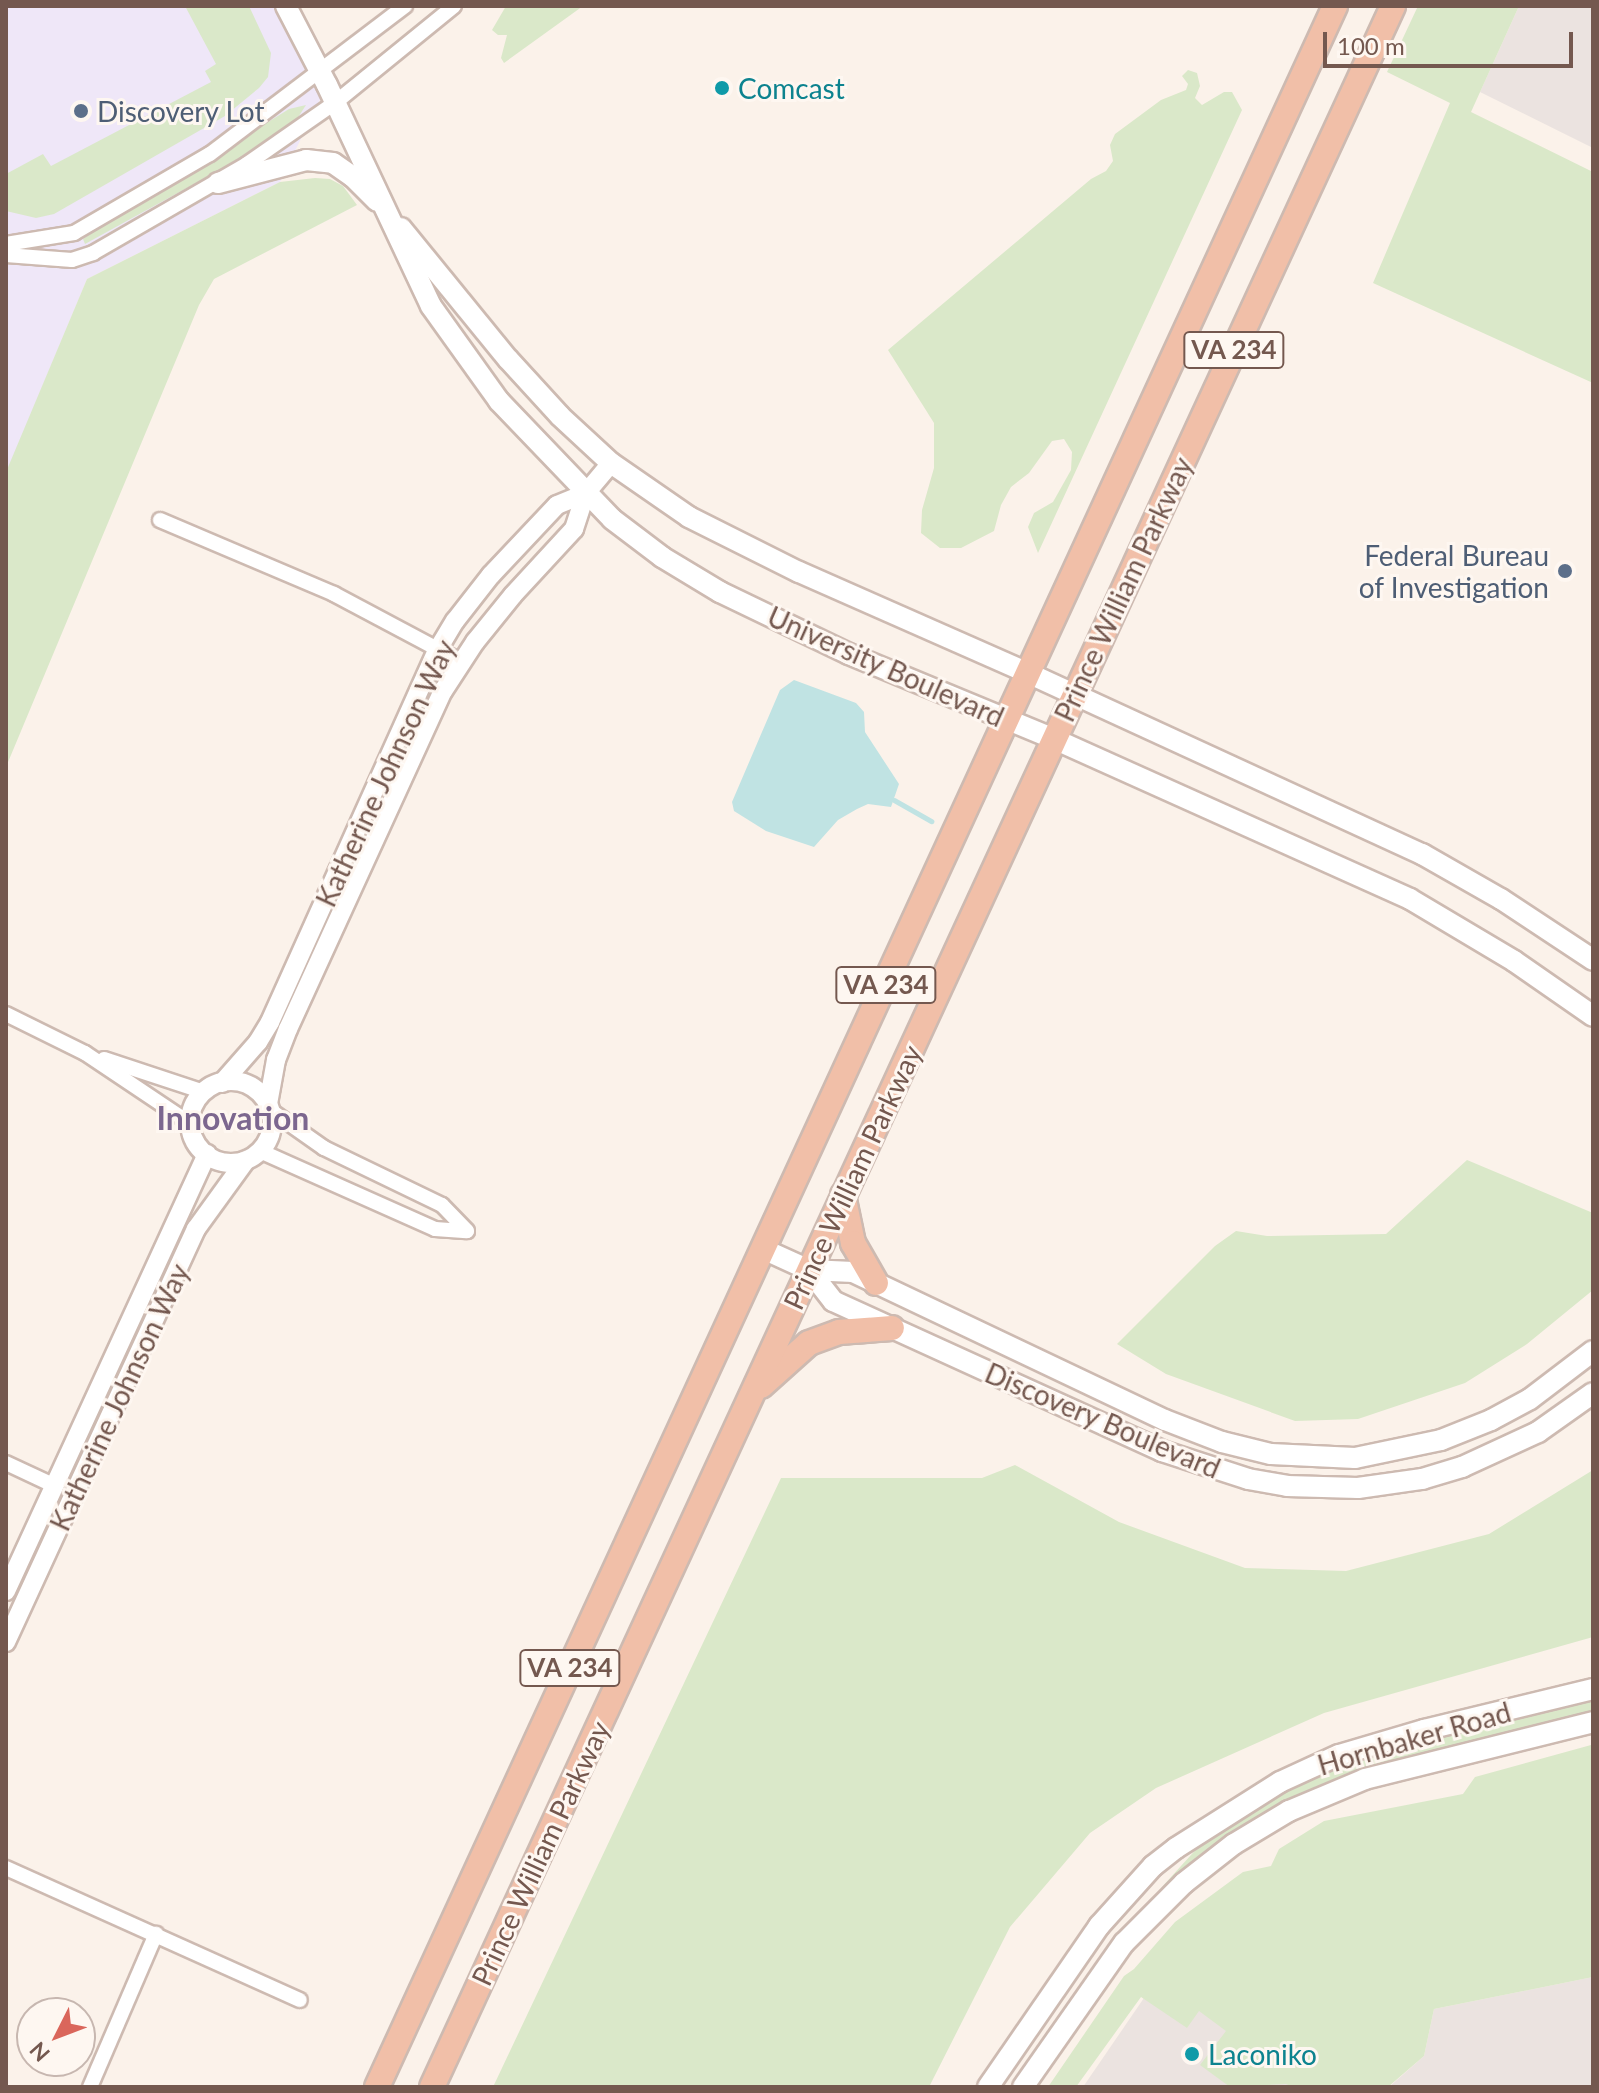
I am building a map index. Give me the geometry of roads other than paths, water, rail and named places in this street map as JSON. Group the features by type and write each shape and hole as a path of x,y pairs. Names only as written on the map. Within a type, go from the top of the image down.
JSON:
{"highway":[{"name":"Prince William Parkway","path":"377,2087 1009,721 1028,673 1335,6"},
{"name":"Prince William Parkway","path":"432,2087 1393,6"},
{"path":"843,1195 853,1243 876,1283"},
{"path":"750,1396 809,1343 839,1332 892,1328"}],"main road":[{"name":"University Boulevard","path":"286,6 389,213 414,276 499,401 612,519 662,557 720,592 849,654 1054,739 1410,899 1514,961 1593,1016"},
{"path":"218,183 306,160 333,163 353,177 389,213"},
{"name":"University Boulevard","path":"389,213 508,359 560,416 611,463 689,517 757,552 1422,854 1527,915 1593,960"},
{"name":"Discovery Boulevard","path":"763,1249 809,1270 853,1272 1165,1420 1222,1442 1271,1454 1325,1459 1397,1451 1468,1431 1513,1410 1566,1374 1593,1351"},
{"name":"Discovery Boulevard","path":"809,1270 833,1301 1204,1466 1248,1479 1324,1489 1401,1482 1462,1467 1514,1445 1558,1420 1593,1393"},
{"path":"1397,1451 1401,1482"},
{"name":"Hornbaker Road","path":"988,2087 1099,1926 1153,1866 1176,1848 1280,1782 1339,1755 1424,1730 1593,1689"},
{"name":"Hornbaker Road","path":"1023,2087 1098,1975 1124,1943 1174,1892 1234,1844 1289,1811 1365,1779 1593,1722"}],"street":[{"path":"6,244 74,233 210,154 321,73 405,6"},
{"path":"6,255 72,260 93,253 218,183 336,102 454,6"},
{"name":"Katherine Johnson Way","path":"269,1107 276,1060 443,691 513,595 574,529 586,493 611,463"},
{"name":"Katherine Johnson Way","path":"222,1083 258,1042 270,1022 438,649 491,575 557,505 586,493"},
{"path":"160,520 334,594 462,662"},
{"path":"6,1014 85,1053 191,1124"},
{"path":"85,1053 204,1092"},
{"path":"222,1083 248,1085 269,1107 324,1148 442,1205 467,1231 435,1229 253,1156 229,1163 207,1154 196,1142 191,1124 192,1110 204,1092 222,1083"},
{"path":"253,1156 271,1130 269,1107"},
{"name":"Katherine Johnson Way","path":"6,1591 207,1154"},
{"name":"Katherine Johnson Way","path":"6,1642 196,1229 253,1156"},
{"path":"6,1463 55,1486"},
{"path":"9,1867 300,2000"},
{"path":"90,2087 156,1934"}],"water":[{"path":"794,680 856,703 864,712 865,732 899,784 891,807 868,804 857,809 838,820 814,847 766,831 734,811 732,802 780,690"}],"waterway":[{"path":"894,800 931,821"}],"place":[{"name":"Comcast","path":"722,88"},
{"name":"Discovery Lot","path":"81,111"},
{"name":"Federal Bureau of Investigation","path":"1565,571"},
{"name":"Laconiko","path":"1192,2054"}],"district":[{"name":"Innovation","path":"233,1118"}]}
